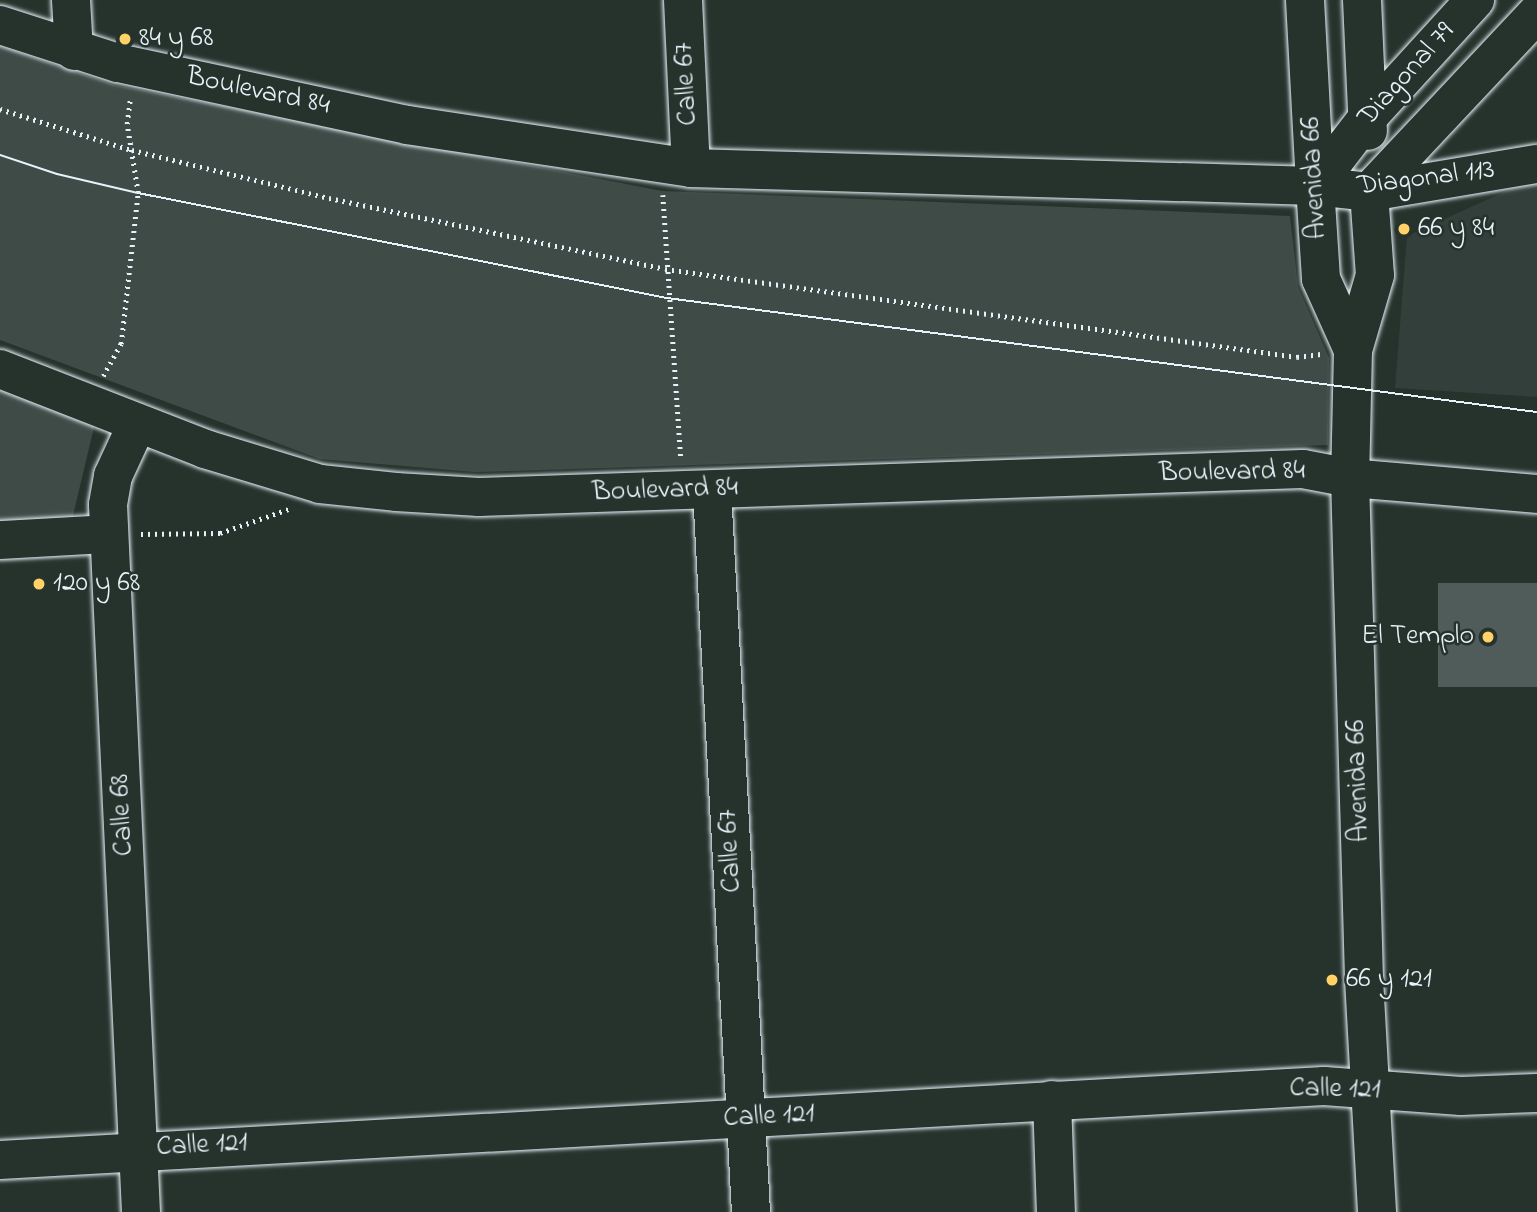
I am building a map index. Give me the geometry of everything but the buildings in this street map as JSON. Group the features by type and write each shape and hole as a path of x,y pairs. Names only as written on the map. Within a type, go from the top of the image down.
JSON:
{"main road":[{"path":"71,0 74,51"},
{"name":"Calle 67","path":"676,165 683,0"},
{"name":"Avenida 66","path":"1305,0 1321,279 1353,349"},
{"name":"Avenida 66","path":"1362,0 1375,275 1353,349 1350,478 1368,1090 1377,1212"},
{"name":"Diagonal 79","path":"1315,186 1368,117 1475,0"},
{"name":"Diagonal 79","path":"1369,192 1537,13"},
{"name":"Boulevard 84","path":"0,26 74,51 134,66 407,125 676,165 1315,186"},
{"name":"Diagonal 113","path":"1315,186 1369,192 1537,164"},
{"name":"Boulevard 84","path":"0,369 137,424 320,484 479,497 1303,469 1350,478 1537,494"},
{"name":"Calle 68","path":"137,424 113,476 109,534 141,1212"},
{"name":"Calle 67","path":"698,490 751,1212"},
{"path":"0,540 109,534"},
{"name":"Calle 121","path":"0,1160 139,1149 746,1119 1324,1086 1461,1096 1537,1093"},
{"path":"1052,1100 1056,1212"}],"path":[{"path":"99,407 101,380 121,344 138,193 127,124 134,66"},
{"path":"0,108 132,150 329,198 665,269 1297,357 1353,349"},
{"path":"676,165 665,269 698,490"},
{"path":"109,534 220,533 284,514 320,484"}],"shaded area":[{"path":"0,46 114,85 662,191 1290,216 1298,287 1329,358 1328,445 475,472 320,459 0,340"},
{"path":"1537,177 1537,397 1395,388 1407,236"},
{"path":"0,384 95,423 71,524 0,528"}],"tram line":[{"path":"0,155 57,174 138,193 667,298 1537,412"}],"place":[{"name":"84 y 68","path":"125,39"},
{"name":"66 y 84","path":"1404,229"},
{"name":"120 y 68","path":"39,584"},
{"name":"El Templo","path":"1488,637"},
{"name":"66 y 121","path":"1332,980"}]}
